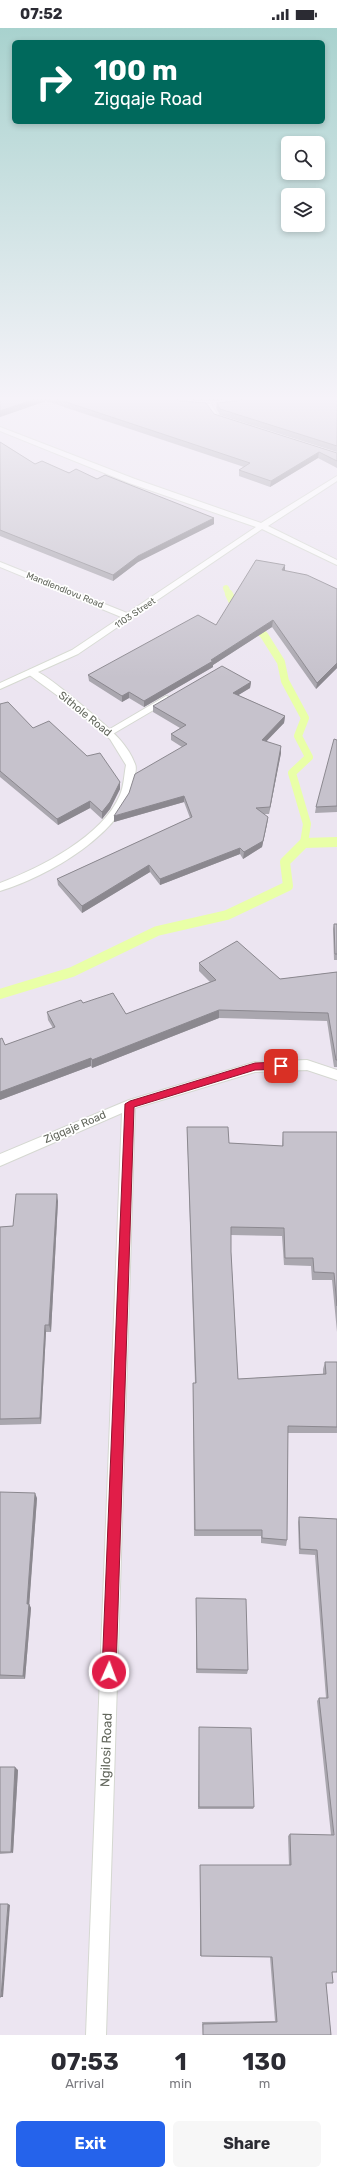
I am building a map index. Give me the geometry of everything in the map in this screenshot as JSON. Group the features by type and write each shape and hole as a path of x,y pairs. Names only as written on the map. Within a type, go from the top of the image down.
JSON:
{"street":[{"path":"160,491 262,526 337,563"},
{"name":"1103 Street","path":"0,686 75,652 317,491"},
{"name":"Mandlendlovu Road","path":"0,564 129,617"},
{"name":"Sithole Road","path":"0,887 20,881 75,848 104,826 124,798 131,765 114,737 76,705 31,672"},
{"path":"108,733 174,694"},
{"name":"Zigqaje Road","path":"0,1160 130,1104 255,1067 307,1065 337,1075"},
{"name":"Ngilosi Road","path":"96,2035 130,1104"}],"building":[{"path":"0,491 145,491 214,518 138,556 113,575 0,530"},
{"path":"256,560 285,565 282,570 307,575 337,589 337,663 317,683 273,620 211,660 213,661 144,701 129,692 122,696 88,675 198,615 216,625"},
{"path":"222,666 251,682 233,693 285,716 262,740 281,746 270,807 256,808 268,817 263,841 244,852 240,848 160,879 149,865 82,906 57,879 192,817 184,796 114,816 129,793 135,774 187,744 171,734 186,725 153,706"},
{"path":"8,702 33,728 49,721 87,756 100,753 120,782 110,802 102,812 90,801 57,819 0,771 0,704"},
{"path":"334,739 337,740 337,806 316,807"},
{"path":"334,924 337,924 337,954 335,954"},
{"path":"237,941 280,979 337,972 337,1060 328,1013 219,1010 92,1060 91,1058 0,1092 0,1039 2,1038 5,1045 55,1027 47,1012 81,1000 83,1003 113,993 126,1014 216,980 199,963"},
{"path":"187,1127 228,1127 229,1143 283,1146 283,1132 337,1132 337,1306 334,1273 314,1272 313,1258 285,1258 284,1228 231,1227 238,1379 326,1374 325,1362 337,1362 337,1427 288,1426 287,1540 262,1538 262,1530 195,1530 193,1383 196,1383"},
{"path":"16,1194 57,1194 49,1325 45,1325 40,1418 0,1419 0,1227 13,1226"},
{"path":"0,1492 35,1493 27,1604 29,1604 23,1676 0,1675"},
{"path":"299,1517 337,1519 337,1972 332,1972 333,1983 326,1983 331,2035 203,2035 203,2024 277,2022 272,1957 201,1956 200,1865 291,1865 290,1834 334,1835 319,1698 328,1698 317,1550 300,1549"},
{"path":"196,1598 246,1599 248,1670 197,1669"},
{"path":"199,1727 251,1728 254,1807 199,1807"},
{"path":"0,1767 15,1767 11,1852 0,1852"},
{"path":"0,1904 8,1904 1,1997 0,1997"}],"waterway":[{"path":"226,588 229,595"},
{"path":"229,594 237,611"},
{"path":"252,625 264,635 281,662 285,681 305,718 298,736 309,757 292,773 307,824 304,843"},
{"path":"304,843 337,842 311,843"},
{"path":"0,994 72,972 157,931 227,915 288,886 285,862 304,843"}],"route":[{"path":"109,1672 130,1104 186,1086 255,1067 281,1066"}]}
